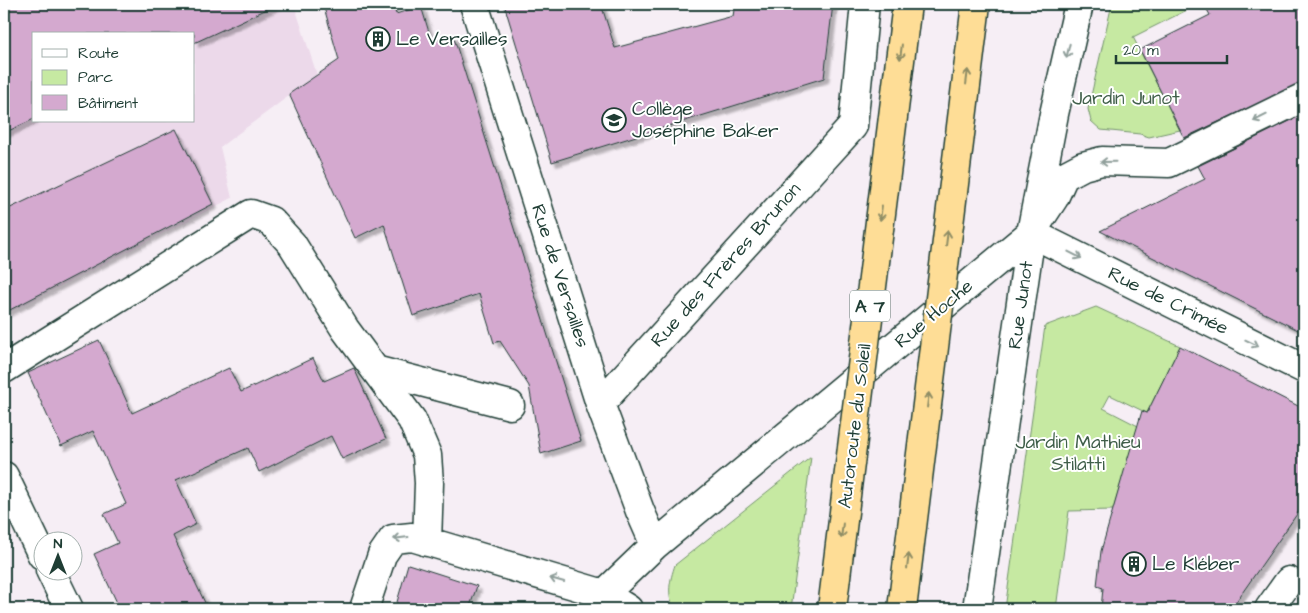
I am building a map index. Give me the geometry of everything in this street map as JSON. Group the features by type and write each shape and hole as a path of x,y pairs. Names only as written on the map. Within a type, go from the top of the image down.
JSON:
{"highway":[{"name":"Autoroute du Soleil","path":"832,609 907,4"},
{"path":"902,609 976,4"}],"street":[{"name":"Rue de Versailles","path":"474,4 600,404 640,511 655,545"},
{"name":"Rue des Frères Brunon","path":"600,404 852,126 865,4"},
{"name":"Rue Junot","path":"976,609 1031,233 1054,114 1079,4"},
{"name":"Rue Hoche","path":"600,602 655,545 1031,233 1054,198 1064,176 1083,166 1102,161 1169,163 1304,97"},
{"path":"4,368 251,214 271,221 292,244 345,329 412,420 426,455 429,484 428,542"},
{"name":"Rue de Crimée","path":"1031,233 1304,369"},
{"path":"375,370 510,405"},
{"path":"4,476 32,534"},
{"path":"364,609 382,555 393,539 412,537 600,602 628,609"},
{"path":"55,580 69,609"},
{"path":"1269,609 1289,582"}],"shaded area":[{"path":"4,4 294,4 317,75 220,147 232,198 4,315"}],"green space":[{"name":"Jardin Junot","path":"1112,4 1199,4 1133,37 1180,130 1149,137 1140,134 1101,130 1091,121 1088,109"},
{"name":"Jardin Mathieu Stilatti","path":"1096,307 1180,346 1147,413 1110,395 1103,408 1138,426 1113,510 1069,511 1056,609 1005,609 1045,326"},
{"path":"811,457 791,609 675,609 670,598 670,582 675,565"}],"building":[{"path":"4,4 278,4 195,43 195,32 32,32 32,120 4,133"},
{"path":"323,4 392,4 396,14 421,6 432,42 453,35 581,441 541,454 529,386 500,341 494,343 479,294 413,316 384,224 355,238 289,94 339,60"},
{"name":"Collège Joséphine Baker","path":"504,4 601,4 615,48 733,16 735,4 833,4 824,78 552,162"},
{"path":"1204,4 1304,4 1304,82 1184,138 1140,50 1210,15"},
{"path":"1304,114 1304,333 1100,231 1205,179 1198,166"},
{"path":"176,129 213,204 4,313 4,211"},
{"path":"99,340 132,413 229,368 241,392 313,358 324,381 354,368 386,439 342,459 331,436 259,472 248,448 176,480 196,524 173,536 208,609 120,609 94,554 118,543 104,514 126,504 93,431 61,446 28,373"},
{"path":"1180,346 1304,409 1304,504 1231,609 1101,609 1103,588 1097,586 1101,551 1142,411 1147,413"},
{"path":"408,564 477,586 469,609 395,609"}],"place":[{"name":"Le Versailles","path":"378,39"},
{"name":"Collège Joséphine Baker","path":"614,120"},
{"name":"Le Kléber","path":"1134,564"}]}
